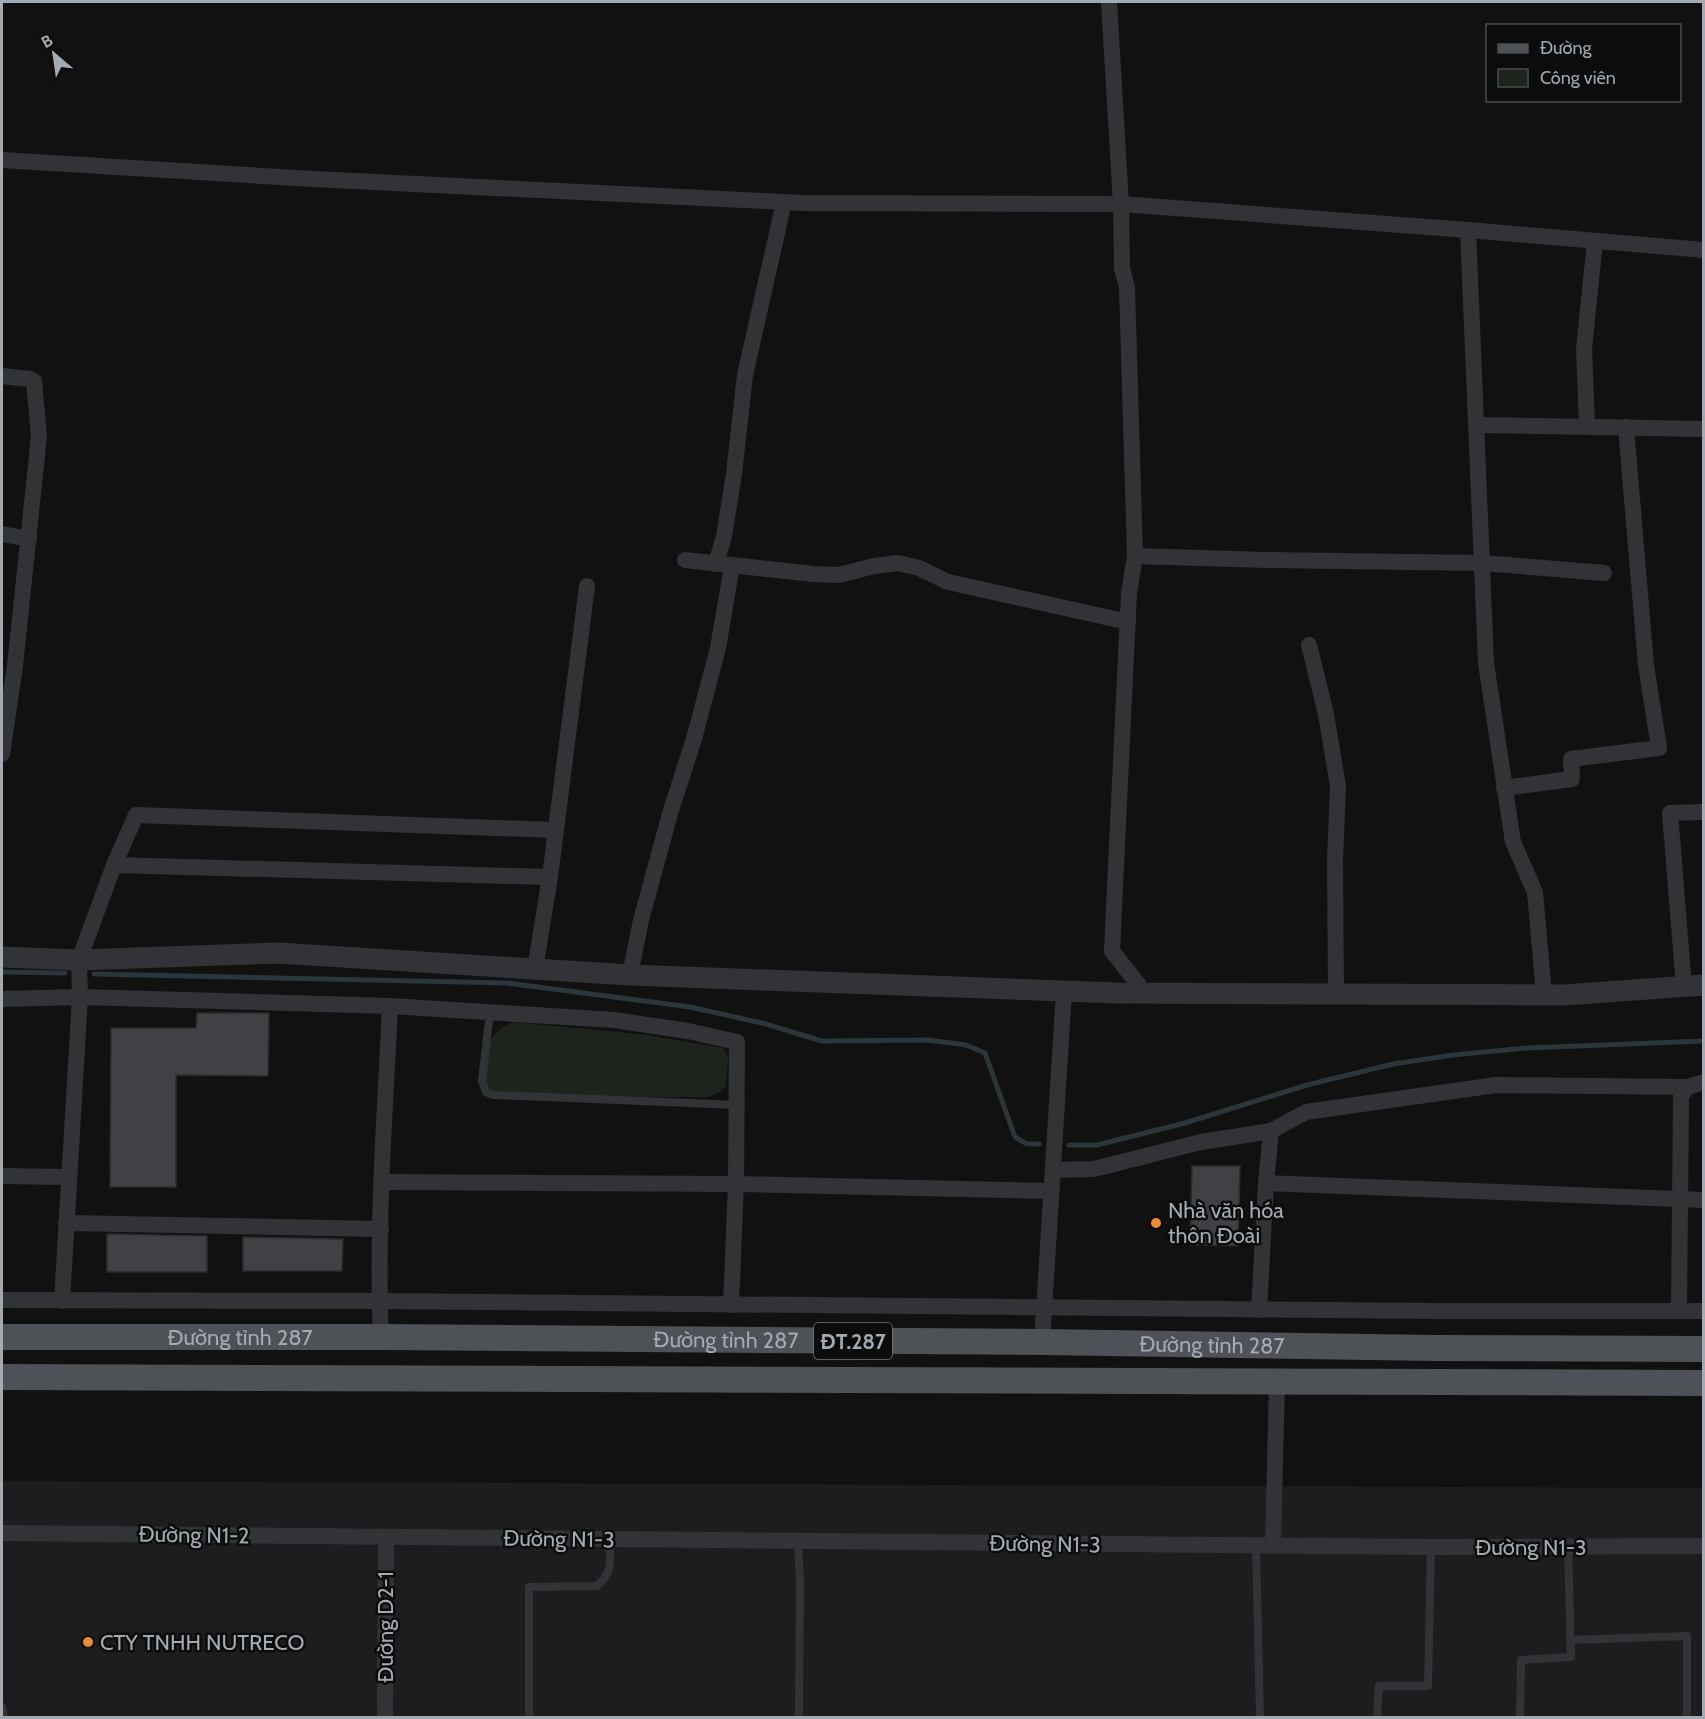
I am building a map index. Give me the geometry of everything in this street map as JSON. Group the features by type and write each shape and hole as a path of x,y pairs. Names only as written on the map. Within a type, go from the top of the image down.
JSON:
{"main road":[{"name":"Đường tỉnh 287","path":"2,1337 381,1337 1704,1349"},
{"path":"56,1337 56,1377"},
{"name":"Đường tỉnh 287","path":"2,1377 1704,1383"}],"street":[{"path":"1109,2 1121,204 1122,268 1127,288 1135,556 1129,593 1112,951 1138,984 1140,993"},
{"path":"2,160 302,178 784,202 1121,204 1704,250"},
{"path":"630,975 644,909 718,648 724,565 723,536 734,474 745,375 784,202"},
{"path":"1468,230 1478,424 1486,663 1513,842 1535,892 1544,995"},
{"path":"1587,426 1584,349 1595,241"},
{"path":"2,376 34,381 39,436 28,539 8,665 2,754"},
{"path":"1478,424 1704,429"},
{"path":"1504,788 1572,779 1571,759 1659,748 1646,665 1626,427"},
{"path":"2,534 28,539"},
{"path":"1135,556 1289,561 1483,563 1604,573"},
{"path":"685,560 813,574 839,574 874,566 898,564 919,568 948,582 1128,622"},
{"path":"535,969 550,877 554,830 587,586"},
{"path":"1309,645 1326,714 1338,786 1335,861 1336,994"},
{"path":"2,957 79,960 279,953 630,975 1064,992 1544,995 1694,986 1670,813 1704,812"},
{"path":"62,1301 80,997 79,960 114,866 136,816 554,830"},
{"path":"114,866 550,877"},
{"path":"1042,1342 1064,992"},
{"path":"2,999 80,997 390,1006 614,1020 688,1031 737,1042 738,1105 731,1305"},
{"path":"381,1337 379,1301 382,1182 390,1006"},
{"path":"1053,1170 1094,1169 1201,1142 1271,1131 1306,1112 1496,1085 1687,1087 1704,1082"},
{"path":"1678,1311 1681,1097 1687,1087"},
{"path":"1259,1310 1271,1131"},
{"path":"2,1176 68,1177"},
{"path":"382,1182 736,1184 1051,1191"},
{"path":"1266,1183 1704,1200"},
{"path":"66,1223 381,1229"},
{"path":"2,1300 379,1301 1259,1310 1704,1311"},
{"path":"1264,1546 1277,1382"},
{"name":"Đường N1-2","path":"2,1533 386,1537"},
{"name":"Đường N1-3","path":"386,1537 1431,1548 1704,1546"},
{"name":"Đường D2-1","path":"385,1718 386,1537"}],"lane":[{"path":"490,1012 482,1081 486,1092 493,1095 738,1105"},
{"path":"529,1718 529,1587 597,1586 606,1579 610,1569 609,1539"},
{"path":"798,1542 799,1718"},
{"path":"1260,1718 1264,1546"},
{"path":"1520,1718 1521,1660 1571,1657 1568,1547"},
{"path":"1377,1718 1379,1686 1428,1686 1431,1548"},
{"path":"1570,1640 1687,1636 1687,1718"},
{"path":"2,1707 4,1718"}],"shaded area":[{"path":"2,1481 1703,1488 1703,1717 2,1718"}],"green space":[{"path":"515,1022 647,1035 723,1048 728,1057 726,1086 720,1092 708,1097 501,1097 485,1088 486,1057 491,1040 496,1033"}],"building":[{"path":"197,1013 269,1013 268,1076 176,1075 176,1187 110,1187 111,1028 196,1028"},
{"path":"1192,1166 1240,1166 1238,1246 1190,1245"},
{"path":"107,1234 207,1236 207,1272 107,1272"},
{"path":"243,1237 343,1239 342,1271 243,1271"}],"waterway":[{"path":"2,972 65,973"},
{"path":"94,974 507,983 690,1007 762,1023 822,1041 928,1040 966,1045 985,1053 1015,1137 1027,1144 1039,1144"},
{"path":"1069,1145 1097,1145 1185,1123 1307,1085 1393,1064 1526,1048 1704,1041"}],"place":[{"name":"Nhà văn hóa thôn Đoài","path":"1156,1223"},
{"name":"CTY TNHH NUTRECO","path":"88,1642"}]}
